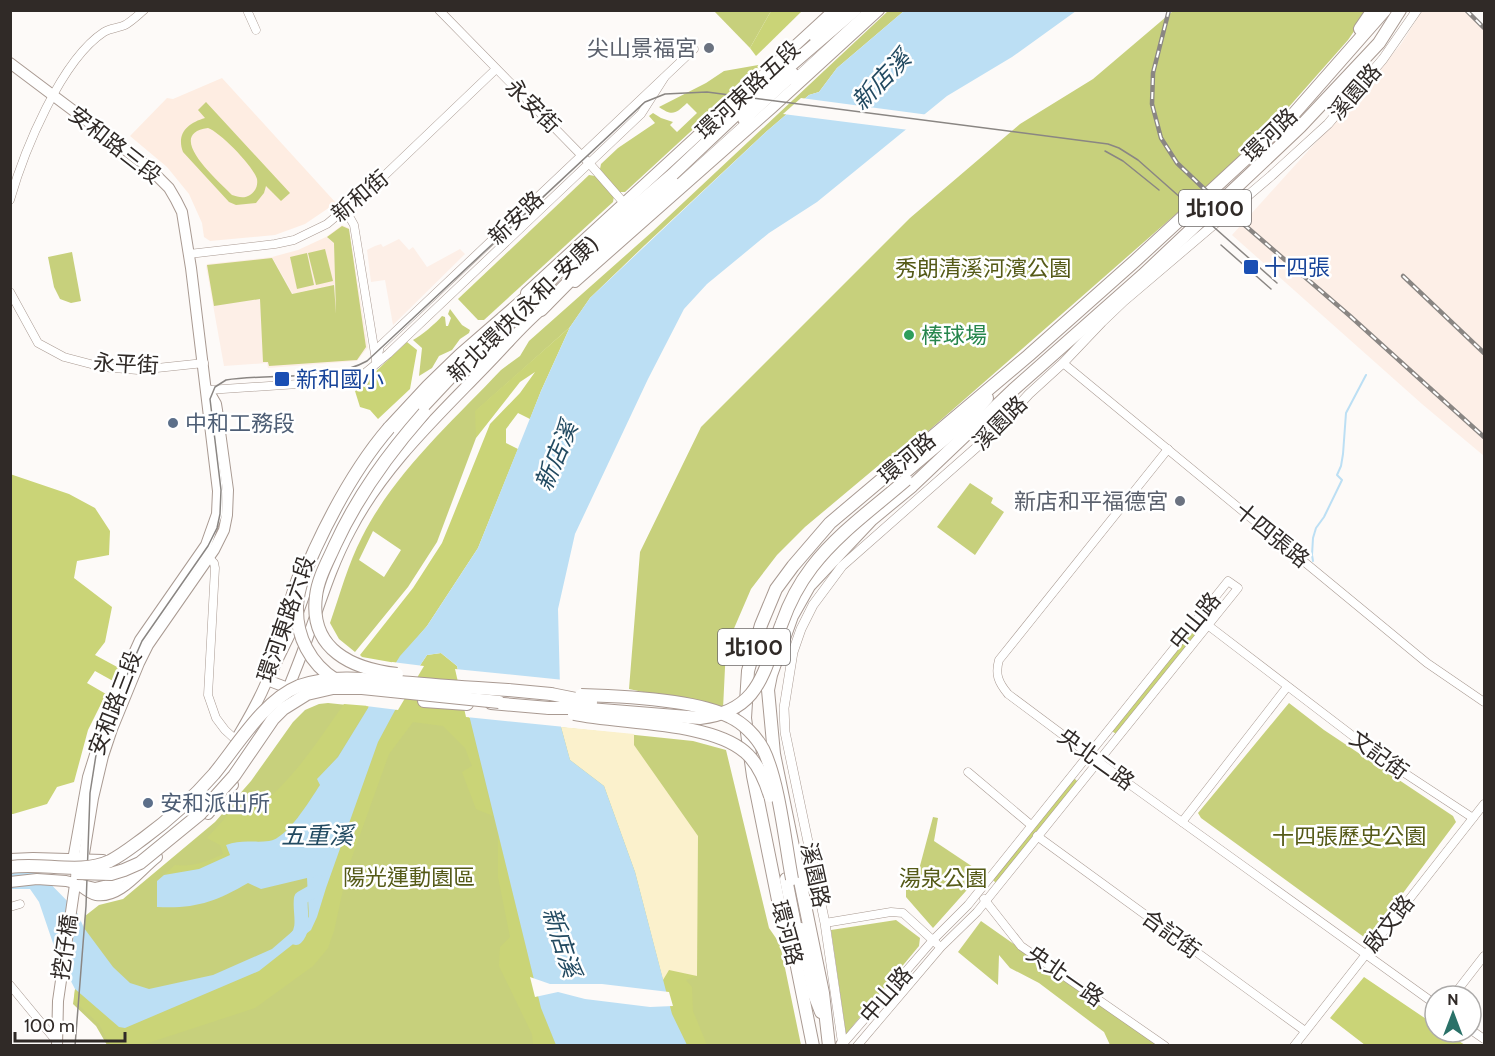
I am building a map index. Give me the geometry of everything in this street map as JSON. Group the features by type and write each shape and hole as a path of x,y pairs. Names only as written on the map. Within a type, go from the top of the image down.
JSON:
{"highway":[{"name":"新北環快(永和-安康)","path":"269,675 288,634 313,568 347,502 372,464 415,415 462,365 527,307 556,274 672,175 763,89 855,10"},
{"name":"新北環快(永和-安康)","path":"541,310 607,243 863,10"},
{"path":"1323,80 1373,10"},
{"name":"環河路","path":"813,1046 792,942 778,900 753,776 745,718 748,671 761,625 776,589 830,523 1028,356 1291,117 1385,10"},
{"name":"環河路","path":"829,1046 823,993 774,754 768,690 774,663 792,616 809,586 872,519 912,486 1013,390 1143,275 1300,128 1379,43 1400,10"},
{"path":"654,189 662,170"},
{"path":"499,702 471,705 382,697 356,690 332,678 311,657 302,640 297,604 306,571 343,493 389,428 460,355 527,295 556,274"},
{"path":"508,341 462,375 424,413 374,475 345,523 319,583 316,603 318,624 330,647 339,656 358,667 387,673 474,682 508,690"},
{"path":"549,708 577,708 700,718 715,716 742,704 760,682 788,609 813,566 839,538 967,420 1028,356"},
{"path":"551,694 606,705 696,712 722,708 735,701 752,684 785,598 801,572 839,530 1013,390"},
{"path":"10,873 26,870 111,874 140,863 200,814 217,797 255,748 275,702 297,687 329,679 368,679 551,694 634,698 696,706 713,710 740,723 753,735 762,748 771,770 818,1046"},
{"path":"10,867 88,866 109,861 126,852 197,794 252,725 297,699 313,692 333,688 438,695 499,702 709,733 735,744 753,760 767,786 814,994 826,1027"},
{"path":"110,884 206,795 269,716"},
{"path":"76,873 112,873 125,868 152,847"},
{"path":"778,900 807,1046"}],"main road":[{"name":"環河東路五段","path":"662,170 834,10"},
{"name":"環河東路五段","path":"721,153 879,10"},
{"name":"安和路三段","path":"10,63 147,166 169,188 182,212 208,390 207,406 217,475 218,503 214,527 205,554 140,640 103,725 88,777 76,873"},
{"name":"環河東路六段","path":"76,873 94,895 120,889 194,827 231,789 263,743 288,688 332,571 350,531 376,488 412,443 508,341 721,153"},
{"name":"環河東路六段","path":"76,873 96,861 112,859 152,830 200,787 236,740 256,705 269,675 281,627 303,565 329,510 367,451 422,387 662,170"},
{"path":"269,675 288,688"},
{"path":"10,859 52,859 76,873"},
{"path":"52,859 52,880"},
{"name":"環河東路六段","path":"76,873 95,888 116,884 149,863"},
{"path":"10,882 52,880 76,873"},
{"name":"挖仔橋","path":"58,1044 58,1001 76,873"}],"street":[{"path":"10,200 22,161 41,118 79,56 104,31 127,24 144,10"},
{"path":"247,10 256,30"},
{"name":"永安街","path":"439,10 589,163 624,203"},
{"path":"692,143 707,138 760,86 844,10"},
{"path":"541,310 869,10"},
{"name":"溪園路","path":"842,1045 825,923 785,732 784,708 788,674 801,629 813,604 842,566 995,431 1101,322 1328,124 1383,59 1417,10"},
{"name":"新安路","path":"376,363 380,346 694,49"},
{"name":"新和街","path":"189,254 294,240 327,224 438,127 496,69"},
{"name":"新安路","path":"208,390 344,381 359,376 376,363 641,114 664,78"},
{"path":"345,209 354,225 376,363"},
{"name":"永平街","path":"10,292 38,343 64,357 102,367 138,370 204,363"},
{"name":"十四張路","path":"1063,363 1427,663 1485,702"},
{"name":"央北二路","path":"1168,449 999,660 996,668 997,678 1008,694 1098,761 1423,995"},
{"path":"205,554 214,563 215,568 208,695 216,718 236,740"},
{"name":"中山路","path":"842,1045 977,893 1228,580 1238,588 986,901 940,947 857,1046"},
{"name":"文記街","path":"1198,618 1383,759 1473,818"},
{"path":"1182,822 1287,687"},
{"path":"968,772 1031,825"},
{"name":"啟文路","path":"1294,1046 1485,804"},
{"name":"合記街","path":"1037,836 1305,1031"},
{"name":"央北一路","path":"977,893 986,901 1021,946 1165,1046"},
{"path":"10,907 20,904"},
{"name":"溪園路","path":"825,923 891,912 903,913 940,947"},
{"path":"1463,984 1485,956"},
{"path":"10,985 58,1044"}],"shaded area":[{"path":"1422,11 1466,11 1484,27 1484,456 1232,235 1354,100 1401,44"},
{"path":"222,78 336,203 305,224 275,235 210,241 204,237 202,223 189,194 167,167 130,136 167,98 173,99"},
{"path":"342,225 349,228 368,347 357,361 268,368 267,363 224,366 207,264 272,257 293,294 334,284 334,243 326,237"},
{"path":"326,237 334,243 335,284 293,294 272,257 298,250"},
{"path":"399,239 409,250 413,247 427,267 460,249 465,254 393,325 385,280 371,282 367,250 381,244 383,247"}],"green space":[{"path":"714,11 771,11 750,48"},
{"path":"771,11 802,11 756,56 750,48"},
{"path":"888,11 904,11 837,68 819,92 809,95 767,131 645,245 590,298 570,327 476,411 476,438 437,542 408,587 355,652 339,639 330,623 357,547 375,513 425,449 501,370 520,356 529,341 653,231","holes":["373,531 401,550 384,577 359,560"]},
{"name":"秀朗清溪河濱公園","path":"1173,11 1368,11 1348,40 1257,143 910,447 885,460 805,527 777,555 751,589 726,647 723,709 629,689 640,552 701,427 910,218 1020,124 1093,79"},
{"path":"764,64 625,192 619,192 600,169 601,164 618,148 655,123 649,116 653,113 673,122 670,125 677,132 697,113 687,103 674,113 659,107 724,71"},
{"path":"206,102 290,193 281,201 266,186 264,193 256,203 236,205 229,202 183,152 182,134 193,123 205,118 198,110","holes":["208,128 236,150 255,174 257,186 250,195 243,197 232,195 207,169 192,148 191,139 196,132"]},
{"path":"589,175 595,176 614,196 613,202 484,320 478,320 458,299"},
{"path":"342,226 349,229 366,347 357,360 269,366 268,362 263,362 260,299 214,306 207,265 272,258 292,294 334,285 336,314 334,243 327,237"},
{"path":"325,249 333,281 316,285 308,253"},
{"path":"72,252 81,301 71,303 60,299 54,287 48,257"},
{"path":"307,253 314,285 297,289 290,257"},
{"path":"450,309 462,325 470,330 469,333 460,339 452,350 439,356 432,368 419,376 422,348 413,340 442,316 445,317 446,326 448,326 451,318 448,314"},
{"path":"570,327 530,419 518,413 506,429 506,443 518,449 478,548 427,626 396,663 362,657 360,655 413,588 442,543 490,424 520,393 535,372 520,382 476,438 475,411"},
{"path":"407,342 417,350 410,389 378,419 370,410 360,407 355,391"},
{"path":"10,474 69,494 95,508 110,531 109,555 77,561 74,578 112,607 105,642 95,655 119,668 113,681 95,671 87,683 106,694 88,730 74,782 57,787 47,804 13,814 10,814"},
{"path":"970,483 993,498 991,503 1004,512 975,555 937,527"},
{"path":"1195,628 1199,631 1116,734 1112,731"},
{"path":"441,653 457,666 493,816 476,809 462,772 472,766 465,748 443,726 413,722 389,754 347,871 328,948 313,966 255,1008 142,1045 110,1045 99,1024 74,1001 75,989 119,1026 125,1028 259,971 317,917 378,742 427,655"},
{"name":"陽光運動園區","path":"328,703 693,741 726,750 769,928 780,944 801,1045 107,1045 96,1026 73,1004 85,916 99,905 123,899 215,822 251,781 293,722 305,710"},
{"name":"十四張歷史公園","path":"1289,703 1324,730 1453,816 1456,822 1368,940 1201,818 1198,813"},
{"path":"344,704 369,706 337,757 317,779 320,785 298,818 283,833 269,841 237,842 226,845 230,855 199,869 164,875 175,865 200,863 223,854 220,845 207,838 238,804 248,813 277,790 312,749"},
{"path":"1074,778 1078,782 996,883 992,879"},
{"name":"湯泉公園","path":"933,817 938,818 934,841 982,873 933,928 906,897 906,886 917,877"},
{"path":"498,833 541,1008 556,1045 533,1045 532,1034 499,966 500,947 510,937 498,877"},
{"path":"896,920 920,938 919,946 846,1034 831,930"},
{"path":"981,921 1158,1045 1110,1045 1104,1032 1039,983 1010,968 999,955 998,985 958,952"},
{"path":"668,970 697,976 686,980 692,987 693,1011 707,1045 687,1045 672,1014 663,980"},
{"path":"1364,977 1423,1017 1423,1044 1465,1045 1365,1045 1330,1018"}],"sand":[{"path":"561,727 634,734 634,745 698,836 697,976 669,970 663,980 635,872 604,786 570,760"}],"water":[{"name":"新店溪","path":"904,11 1076,11 1012,57 947,96 817,202 769,233 707,284 684,309 648,379 575,534 558,609 561,727 570,760 604,786 635,872 672,1014 687,1045 556,1045 541,1008 457,666 441,653 427,655 378,742 311,930 259,971 125,1028 119,1027 75,989 56,952 39,902 30,889 11,889 10,863 34,867 76,910 84,928 113,967 130,983 149,989 213,975 272,949 309,917 307,878 261,889 248,883 215,899 183,907 157,907 157,881 164,875 199,869 230,855 226,845 276,839 290,826 320,785 317,779 338,757 400,656 427,626 478,548 541,391 570,327 590,298 767,131 809,95 819,92 837,68"}],"pier":[{"path":"801,98 929,115 909,130 783,114"},
{"path":"392,662 424,666 398,710 366,706"},
{"path":"455,669 564,680 565,727 466,717"},
{"path":"530,977 550,984 602,984 669,992 673,1006 650,1007 585,999 558,992 535,997"}],"waterway":[{"path":"1313,561 1313,538 1316,528 1342,480 1337,475 1343,454 1346,413 1366,375"},
{"name":"五重溪","path":"296,938 301,929 301,898 317,889 318,882"}],"tram line":[{"path":"75,1046 86,906 90,793 96,755 114,705 142,641 208,546 217,528 221,490 210,399 215,387 226,380 335,372 367,361 645,102 665,94 707,92 1108,144 1138,160 1277,283"},
{"path":"1105,151 1123,161 1159,190"},
{"path":"1221,245 1271,289"}],"railway":[{"path":"1169,10 1153,73 1152,104 1161,138 1177,163 1219,203 1350,316 1484,437"},
{"path":"1466,10 1484,28"},
{"path":"1403,276 1484,353"}],"place":[{"name":"尖山景福宮","path":"709,48"},
{"name":"十四張","path":"1251,267"},
{"name":"棒球場","path":"909,335"},
{"name":"新和國小","path":"282,379"},
{"name":"中和工務段","path":"173,423"},
{"name":"新店和平福德宮","path":"1180,501"},
{"name":"安和派出所","path":"148,803"}]}
